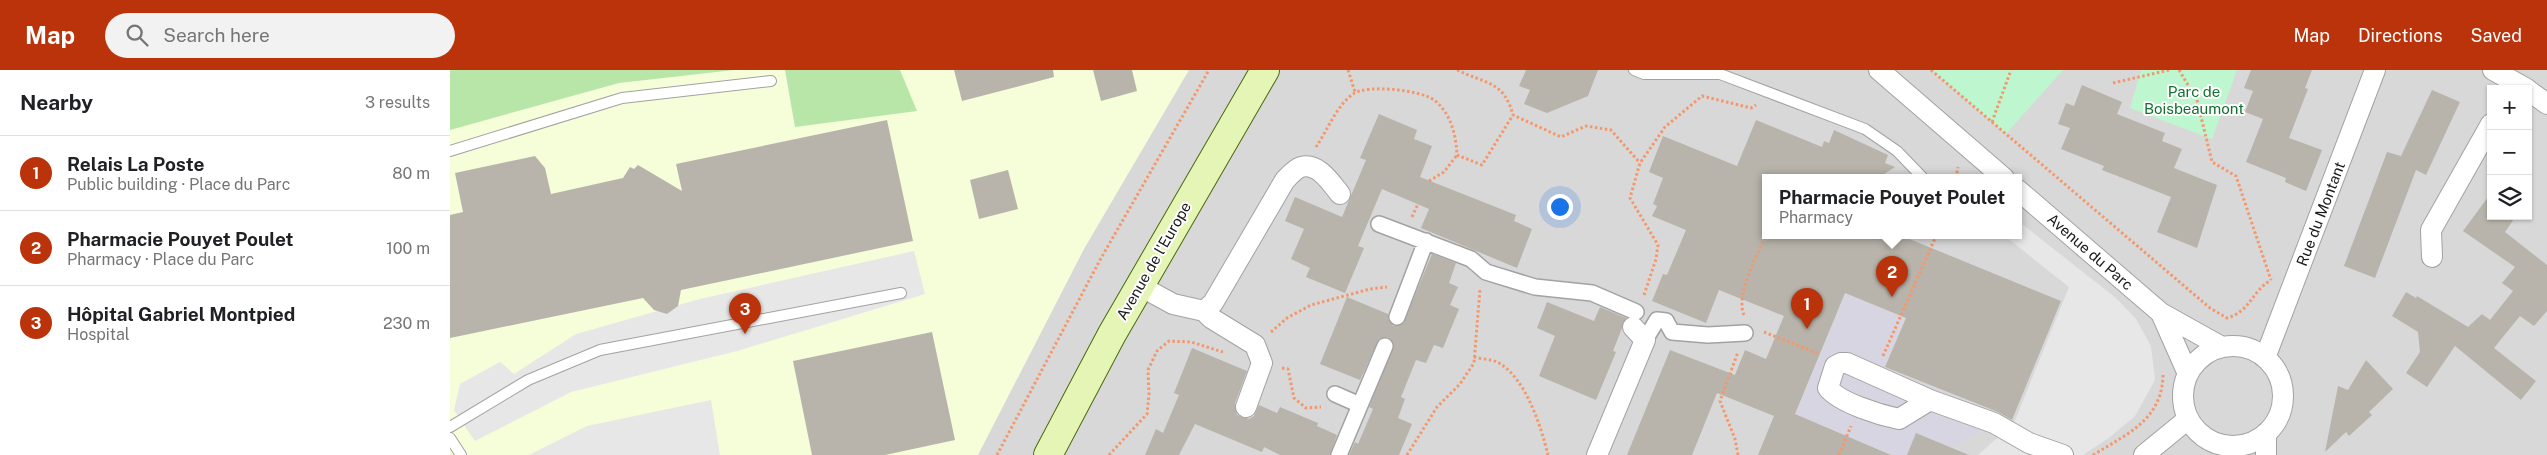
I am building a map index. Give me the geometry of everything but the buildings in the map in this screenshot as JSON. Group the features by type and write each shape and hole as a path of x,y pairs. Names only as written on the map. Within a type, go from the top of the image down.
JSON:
{"main road":[{"name":"Avenue de l'Europe","path":"1048,455 1080,392 1265,70"}],"street":[{"path":"1878,70 1999,174"},
{"name":"Rue du Montant","path":"2265,358 2375,70"},
{"path":"2493,70 2517,85"},
{"path":"2532,95 2547,104"},
{"path":"2432,257 2430,230 2488,130"},
{"path":"1204,311 1213,303 1285,180 1300,167 1310,167 1322,173 1340,194"},
{"name":"Avenue du Parc","path":"2022,193 2161,313 2222,347"},
{"path":"1379,224 1471,259 1486,272 1535,286 1592,293 1638,326"},
{"path":"1397,317 1426,241"},
{"path":"1140,286 1173,304 1204,311 1235,332 1259,354 1246,407"},
{"name":"Avenue du Parc","path":"2161,313 2188,374"},
{"path":"1638,326 1657,320 1666,321 1672,332 1708,335 1747,330"},
{"path":"1597,455 1638,326"},
{"path":"1339,455 1385,346"},
{"path":"2237,346 2252,350 2265,358 2274,368 2280,381 2283,395 2281,409 2275,422 2266,433 2251,442 2220,449 2206,438 2188,419 2183,404 2183,389 2188,374 2196,362 2208,352 2222,347 2237,346"},
{"path":"1930,400 1899,419 1832,394 1828,388 1835,366 1847,363 1930,400 1994,423 2030,443 2057,452"},
{"path":"1330,398 1360,405"},
{"path":"2144,455 2188,419"},
{"path":"2266,433 2266,455"}],"lane":[{"path":"1634,70 1644,74 1720,74 1865,129 1897,150 1919,174"},
{"path":"450,152 622,98 771,81"},
{"path":"450,427 528,380 600,350 901,293"},
{"path":"450,438 461,455"}],"path":[{"path":"997,455 1096,268 1210,70"},
{"path":"1348,70 1355,92"},
{"path":"1457,70 1496,86 1508,98 1513,115 1482,165 1457,155"},
{"path":"1931,70 2210,308 2227,318 2241,314 2261,286 2280,276"},
{"path":"1992,122 2011,70"},
{"path":"2113,83 2169,70"},
{"path":"2178,70 2197,100 2212,162 2236,176 2271,280"},
{"path":"1313,153 1346,99 1355,92 1374,88 1406,91 1434,99 1451,123 1456,135 1457,155 1444,172 1429,181"},
{"path":"1666,321 1644,304 1643,298 1656,259 1658,245 1630,198 1640,163 1665,126 1702,96 1750,108 1773,94"},
{"path":"1513,115 1562,138 1586,126 1612,130 1640,163"},
{"path":"1738,455 1720,401 1747,330 1742,310 1743,296 1750,271 1764,239"},
{"path":"1874,376 1935,239"},
{"path":"1407,455 1437,407 1460,384 1474,363 1478,292 1486,272"},
{"path":"1330,398 1320,408 1306,408 1294,398 1288,369 1259,354 1288,318 1311,305 1380,288"},
{"path":"1747,330 1815,352"},
{"path":"1109,455 1147,414 1150,394 1148,370 1157,351 1169,341 1190,342 1222,353 1235,332"},
{"path":"1474,357 1496,362 1512,373 1542,430 1548,455"},
{"path":"2093,455 2136,430 2155,411 2163,385 2163,368"},
{"path":"1839,455 1844,442"}],"shaded area":[{"path":"450,70 2547,70 2547,455 450,455"},
{"path":"450,70 1189,70 1084,249 978,455 450,455"},
{"path":"2022,224 2116,298 2136,319 2151,346 2155,380 2135,416 2110,437 2083,455 1978,455 2014,423 2069,287 2009,239 2022,239"},
{"path":"914,251 925,294 737,351 571,392 475,441 454,410 460,384 500,362 514,374 576,334 700,299"},
{"path":"1845,293 1905,318 1885,368 2012,420 1994,423 1952,448 1916,433 1907,455 1894,455 1795,415"},
{"path":"711,400 720,455 529,455 587,426"}],"green space":[{"path":"450,70 734,70 619,83 450,130"},
{"path":"785,70 900,70 917,111 795,127"},
{"path":"1931,70 2063,70 2006,134"},
{"name":"Parc de Boisbeaumont","path":"2141,70 2237,70 2212,139 2130,108"}],"place":[{"name":"Pharmacie Pouyet Poulet","path":"1892,297"},
{"name":"Relais La Poste","path":"1807,329"},
{"name":"Hôpital Gabriel Montpied","path":"745,334"}]}
